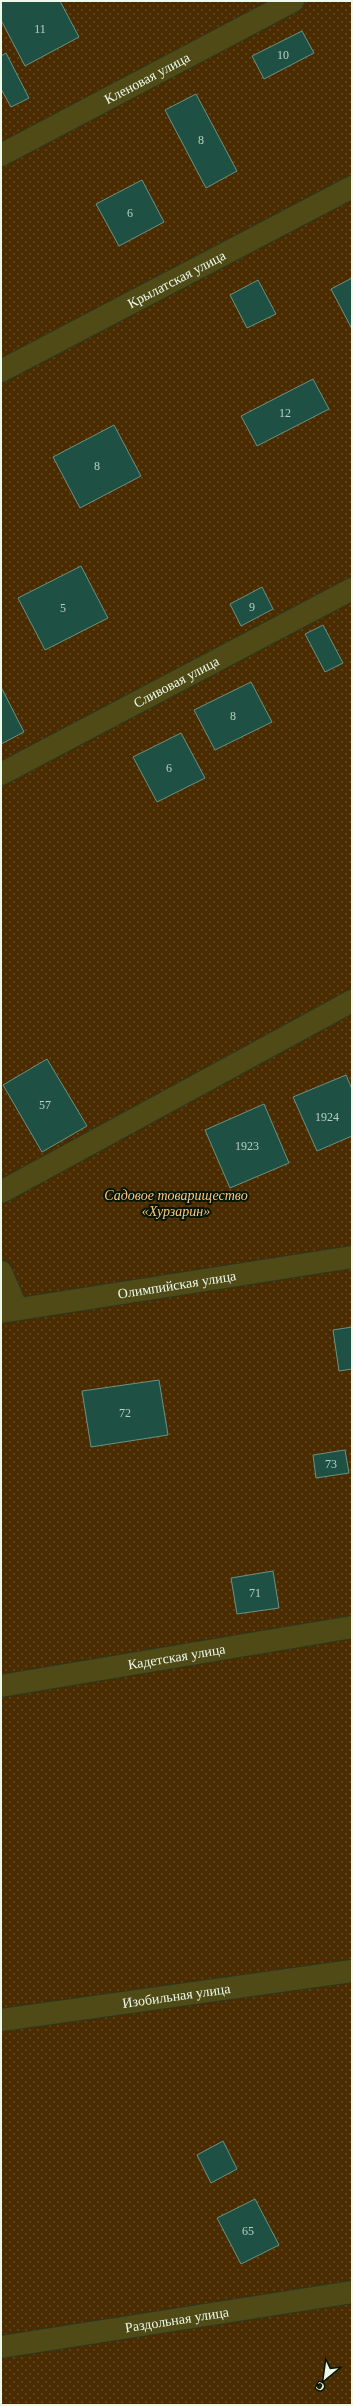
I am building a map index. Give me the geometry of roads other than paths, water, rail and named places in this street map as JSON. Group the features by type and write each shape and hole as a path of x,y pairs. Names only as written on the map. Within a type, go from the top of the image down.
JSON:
{"street":[{"name":"Кленовая улица","path":"1,155 293,1"},
{"name":"Крылатская улица","path":"1,371 352,187"},
{"name":"Сливовая улица","path":"1,774 352,589"},
{"path":"1,1192 352,1001"},
{"name":"Олимпийская улица","path":"9,1311 352,1257"},
{"path":"1,1272 9,1311"},
{"name":"Кадетская улица","path":"1,1686 352,1627"},
{"name":"Изобильная улица","path":"1,2020 352,1970"},
{"name":"Раздольная улица","path":"1,2347 352,2292"}],"park label":[{"name":"Садовое товарищество «Хурзарин»","path":"176,1204"}]}
